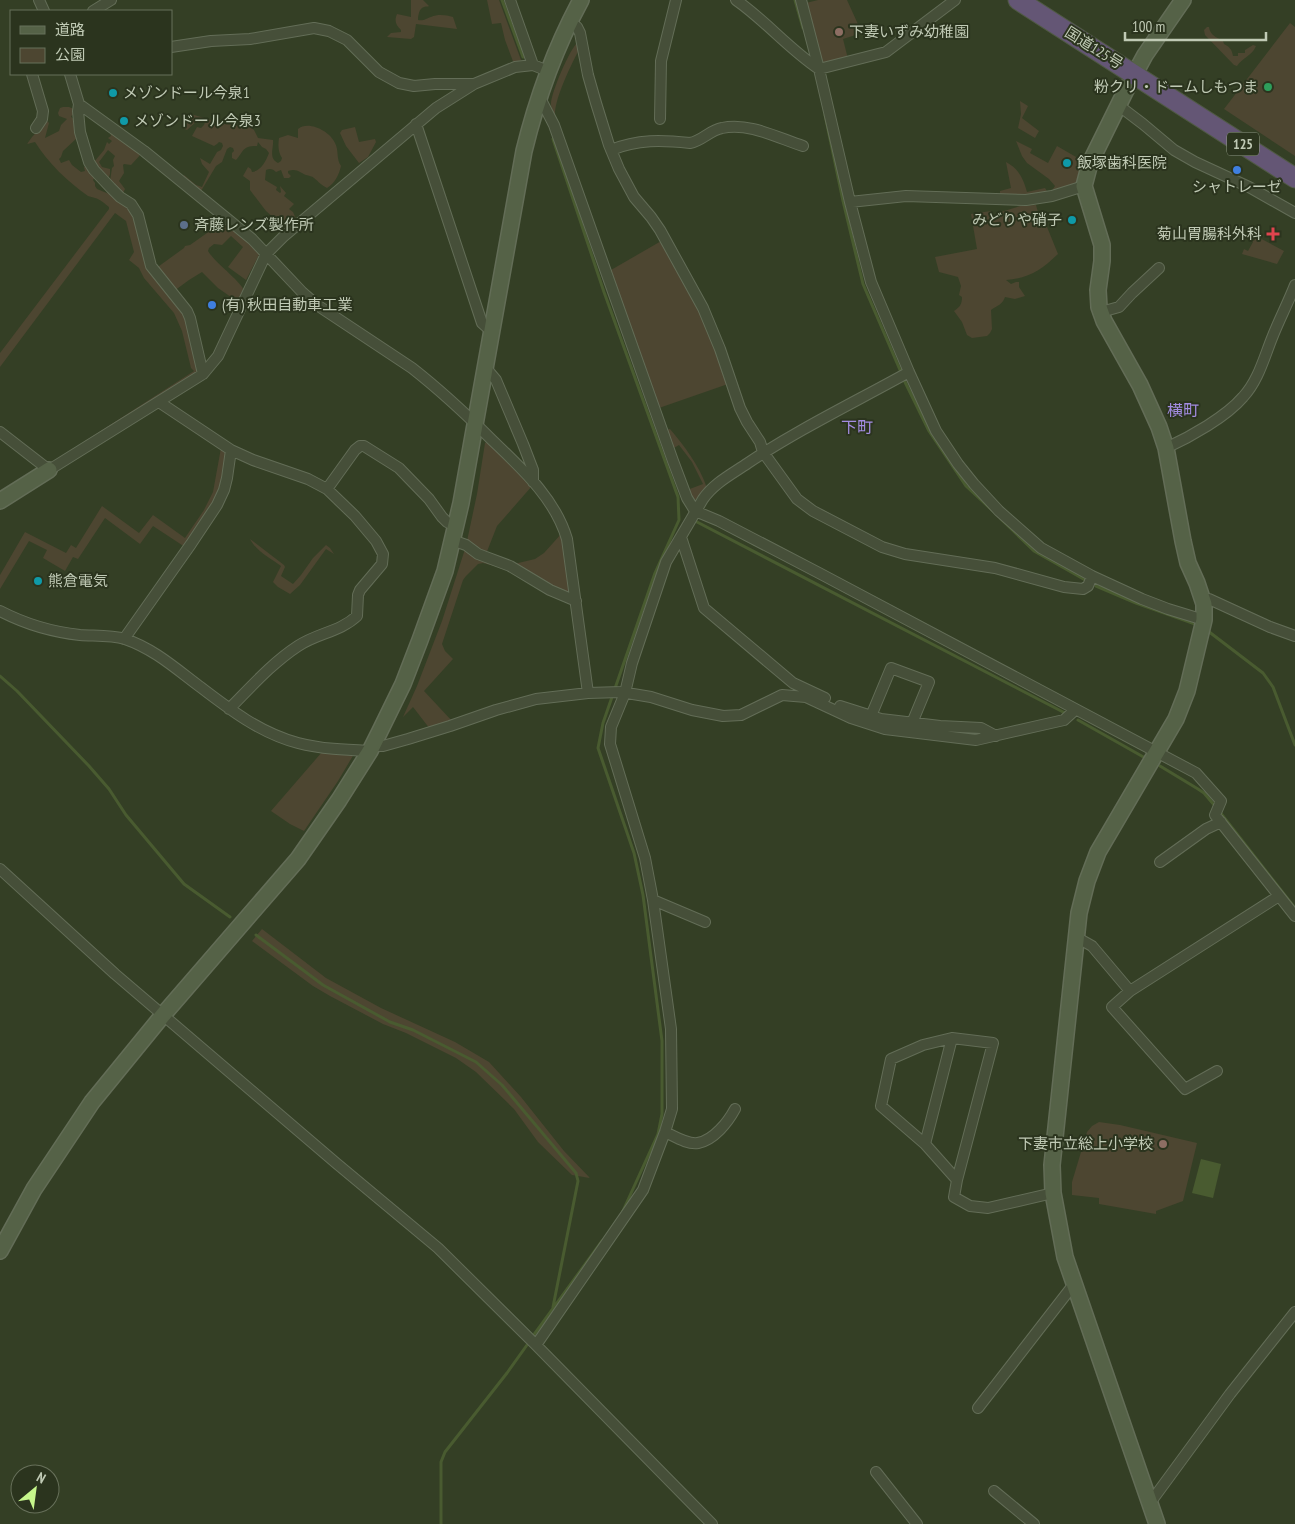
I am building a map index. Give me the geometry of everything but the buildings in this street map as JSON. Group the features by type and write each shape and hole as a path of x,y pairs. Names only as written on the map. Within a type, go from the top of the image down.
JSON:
{"highway":[{"name":"国道125号","path":"1018,0 1295,178"}],"street":[{"path":"95,10 111,0"},
{"path":"510,0 532,65"},
{"path":"0,1251 34,1189 92,1102 298,858 339,800 371,748 402,684 445,571 461,503 524,151 548,71 569,21 581,0"},
{"path":"660,118 661,61 676,0"},
{"path":"736,0 798,54 819,69 886,52 955,0"},
{"path":"801,0 873,289 936,431 974,484 999,511 1041,548 1092,576 1151,603 1204,620"},
{"path":"1157,1524 1065,1257 1053,1193 1052,1166 1076,937 1079,913 1087,881 1098,852 1176,719 1187,691 1204,620 1204,604 1188,563 1166,448 1160,427 1146,396 1109,331 1101,312 1098,298 1102,245 1084,186 1090,163 1118,105 1145,55 1183,0"},
{"path":"569,21 577,27 582,38 588,75 611,150 628,188 655,221 703,308 720,349 740,408 760,442 763,452 797,500 813,511 882,547 905,554 995,568 1064,587 1083,589 1088,586 1092,576"},
{"path":"172,47 211,41 250,39 314,28 330,31 347,40 379,72 399,83 414,86 474,84"},
{"path":"0,501 203,374 218,356 266,254 436,108 474,84 515,67 532,65 548,71"},
{"path":"32,75 42,111 42,119 36,128"},
{"path":"70,75 79,104 80,132 89,162 111,188 135,208 151,266 187,311 203,374"},
{"path":"539,96 554,124 673,461 687,498 696,511 719,521 1196,773 1221,802 1218,818 1206,829 1160,862"},
{"path":"79,104 150,156 252,239 316,305 412,368 467,415 533,482 563,525 570,552 588,693"},
{"path":"1118,105 1174,150 1295,213"},
{"path":"416,124 482,324 492,331"},
{"path":"611,150 624,145 646,141 696,142 712,131 736,127 756,130 803,146"},
{"path":"850,202 913,196 1026,200 1052,196 1084,186"},
{"path":"1101,312 1121,305 1158,268"},
{"path":"1166,448 1186,438 1217,418 1246,394 1262,363 1295,285"},
{"path":"485,367 496,380 523,444 533,470 533,482"},
{"path":"536,1345 643,1190 672,1109 671,1029 653,900 645,858 610,744 611,727 666,562 708,492 720,481 763,452 909,372"},
{"path":"159,402 231,450 327,488 355,516 376,541 383,554 382,564 360,590 357,616 334,631 307,640 292,650 229,709"},
{"path":"0,432 49,470"},
{"path":"327,488 355,450 360,446 364,446 399,468 429,499 454,533 471,550 486,558 510,566 556,594 576,601"},
{"path":"124,639 217,504 224,490 231,450"},
{"path":"681,537 704,608 794,683 846,709 881,719 940,726 981,728 996,736"},
{"path":"1202,599 1208,599 1270,628 1295,636"},
{"path":"0,611 45,629 79,635 124,639 149,649 252,724 281,738 327,748 371,748 383,746 536,699 607,692 623,692 651,697 692,710 723,716 741,715 782,695 806,697 851,718 885,729 976,740 1064,720 1075,710"},
{"path":"871,716 891,668 929,682 912,723"},
{"path":"1218,818 1295,916"},
{"path":"0,869 116,974 438,1248 712,1524"},
{"path":"1217,1071 1185,1089 1112,1007 1130,991 1279,896"},
{"path":"653,900 704,922"},
{"path":"1076,937 1092,946 1130,991"},
{"path":"957,1180 925,1144 881,1106 891,1059 923,1045 952,1038 993,1043 954,1197 970,1206 988,1208 1053,1193"},
{"path":"925,1144 952,1038"},
{"path":"665,1132 697,1144 710,1138 730,1118 734,1109"},
{"path":"978,1408 1074,1284"},
{"path":"1150,1504 1230,1394 1295,1312"},
{"path":"876,1472 917,1524"},
{"path":"994,1491 1034,1524"}],"green space":[{"path":"411,0 423,0 429,6 421,9 418,20 436,15 450,16 453,17 457,29 416,24 414,37 411,39 387,37 391,33 401,32 396,23 397,14 411,17"},
{"path":"487,0 499,0 521,60 514,64 501,23 492,24"},
{"name":"下妻いずみ幼稚園","path":"818,0 847,0 862,33 843,39 848,59 826,63 821,61 806,3"},
{"name":"粉クリ・ドームしもつま","path":"1290,23 1295,27 1295,156 1224,109"},
{"path":"1209,27 1214,36 1223,41 1231,50 1233,56 1238,56 1238,53 1245,53 1245,50 1253,45 1256,46 1237,66 1234,65 1205,35 1204,30"},
{"path":"578,42 580,48 560,91 555,116 551,105 557,82"},
{"path":"1020,101 1028,106 1022,118 1039,131 1035,138 1018,128 1021,114"},
{"path":"60,108 74,109 71,116 75,119 77,138 63,151 59,159 61,163 69,160 81,172 85,171 84,167 86,166 96,175 93,180 97,189 114,196 134,211 146,258 185,316 200,372 54,463 51,463 194,371 191,368 182,331 174,313 144,278 139,268 129,260 134,252 126,221 115,213 0,367 0,353 109,209 102,202 88,196 73,185 52,165 35,142 27,144 47,121 49,123 45,138 59,131 61,125 67,119 59,116 58,113"},
{"path":"191,114 224,124 249,126 254,130 258,138 273,140 272,156 278,163 282,158 279,138 288,135 298,138 298,129 313,126 329,134 335,143 341,166 339,173 327,188 312,177 296,170 288,171 291,176 284,178 281,170 276,172 271,169 266,170 265,180 277,187 276,190 280,193 280,186 286,193 284,196 294,204 289,209 293,212 296,219 292,220 287,228 284,227 266,211 250,190 250,181 243,176 248,167 252,172 258,170 268,156 269,153 258,142 257,146 244,150 236,160 232,158 233,148 227,149 222,162 216,166 201,191 183,178 184,175 196,185 202,187 209,172 202,164 200,158 210,164 223,146 219,142 214,146 192,136 197,127 201,128 205,122 198,120 187,130 182,128"},
{"path":"355,127 359,142 375,139 376,142 368,157 359,163 346,146 340,133 342,130"},
{"path":"109,129 143,152 131,165 123,165 124,173 119,181 125,189 123,193 110,181 115,156 108,150 99,162 102,167 110,169 109,177 105,177 94,162 104,150 107,142 109,144 112,141 108,138 111,136"},
{"path":"1016,141 1032,149 1030,153 1048,163 1057,146 1083,161 1077,183 1053,190 1055,186 1049,179 1027,163"},
{"path":"1006,162 1020,174 1027,192 1045,188 1048,193 1031,196 1000,196 1000,191 1011,188"},
{"path":"1036,205 1039,216 1045,222 1058,254 1046,265 1029,275 1006,280 1011,284 1019,282 1019,287 1025,296 1015,299 1005,297 1001,303 991,310 992,329 990,333 987,336 972,338 967,335 962,322 954,311 960,305 962,299 959,295 961,286 958,277 939,272 935,257 977,249 971,214 991,211 992,217 1001,216 1001,212 1020,206"},
{"path":"224,221 260,253 246,280 228,267 243,247 231,236 222,245 214,244 209,248 208,251 211,256 242,287 244,291 238,302 218,288 202,272 174,291 155,269 185,246 190,245"},
{"path":"1256,236 1284,251 1277,264 1242,254 1244,249 1248,251 1253,242 1250,239 1254,241"},
{"path":"663,240 702,312 728,384 659,408 611,270"},
{"path":"670,429 696,464 707,488 695,500 693,500 687,490 703,484 692,462 679,445 672,449 665,430"},
{"path":"488,441 532,486 497,526 486,554 467,541 485,443"},
{"path":"221,448 228,452 221,491 185,547 153,526 140,544 105,518 78,559 73,557 65,571 43,558 47,550 29,541 0,589 0,575 25,532 66,553 71,545 76,548 102,506 139,533 153,515 185,538 204,510 213,492"},
{"path":"562,533 571,592 569,594 559,591 514,564 535,559 544,553"},
{"path":"250,539 284,565 281,576 293,584 313,558 326,545 334,554 326,549 300,585 290,594 273,582 281,566 260,551"},
{"path":"465,549 509,568 554,597 549,596 502,568 483,563 478,564 466,576 442,644 445,651 453,659 424,691 452,721 430,729 413,707 403,717 442,621"},
{"path":"322,752 354,754 304,831 271,811"},
{"path":"262,929 326,978 381,1008 455,1042 489,1062 521,1097 564,1151 590,1178 572,1175 538,1142 514,1109 476,1072 456,1058 406,1033 383,1024 330,996 313,986 252,941"},
{"path":"1099,1122 1197,1143 1183,1201 1156,1211 1156,1214 1099,1204 1099,1198 1072,1195 1072,1182 1087,1132"}],"shaded area":[{"path":"1201,1159 1221,1164 1213,1198 1192,1193"}],"waterway":[{"path":"502,0 523,57"},
{"path":"795,0 803,28"},
{"path":"825,115 863,284 900,370"},
{"path":"553,139 604,292 678,497 679,520 655,573 603,723 598,748 634,853 643,895 662,1041 662,1114 658,1134 622,1213"},
{"path":"904,380 929,431 966,486 993,511"},
{"path":"1001,519 1034,551 1087,581"},
{"path":"697,522 1065,713"},
{"path":"1096,586 1136,603 1198,625"},
{"path":"1208,631 1263,673 1273,687 1295,745"},
{"path":"0,676 17,691 89,766 109,789 126,815 184,884 230,917"},
{"path":"1078,720 1147,759"},
{"path":"1160,766 1204,793 1215,806"},
{"path":"1219,811 1295,908"},
{"path":"256,935 323,985 390,1022 413,1030 476,1062 502,1085 576,1173 578,1181 553,1307"},
{"path":"533,1336 602,1241"},
{"path":"441,1524 441,1462 445,1452 527,1345"}],"place":[{"name":"下妻いずみ幼稚園","path":"839,32"},
{"name":"粉クリ・ドームしもつま","path":"1268,87"},
{"name":"メゾンドール今泉1","path":"113,93"},
{"name":"メゾンドール今泉3","path":"124,121"},
{"name":"飯塚歯科医院","path":"1067,163"},
{"name":"シャトレーゼ","path":"1237,170"},
{"name":"みどりや硝子","path":"1072,220"},
{"name":"斉藤レンズ製作所","path":"184,225"},
{"name":"菊山胃腸科外科","path":"1273,234"},
{"name":"(有) 秋田自動車工業","path":"212,305"},
{"name":"熊倉電気","path":"38,581"},
{"name":"下妻市立総上小学校","path":"1163,1144"}],"district":[{"name":"横町","path":"1183,410"},
{"name":"下町","path":"857,427"}]}
